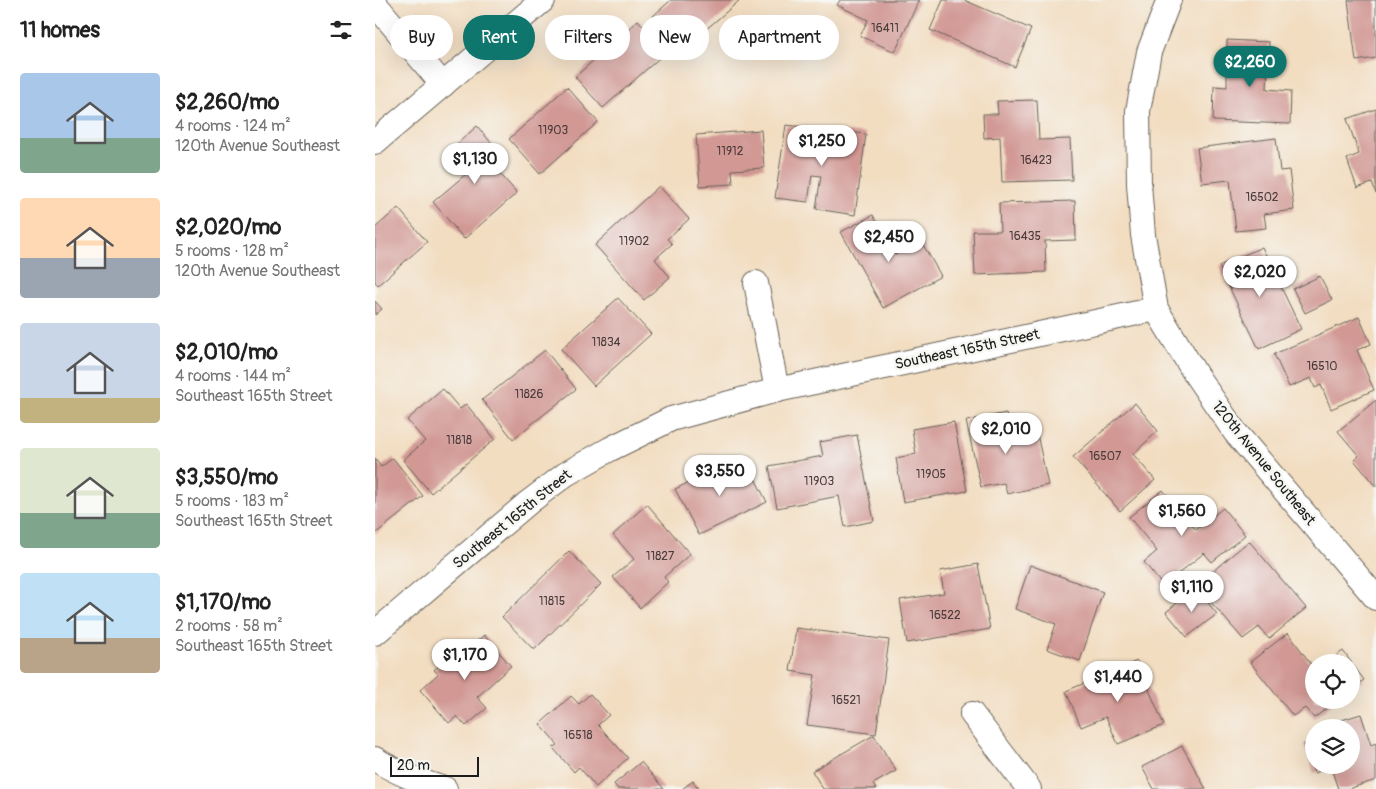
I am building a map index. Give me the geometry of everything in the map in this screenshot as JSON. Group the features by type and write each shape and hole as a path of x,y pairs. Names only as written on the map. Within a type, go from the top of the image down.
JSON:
{"street":[{"path":"375,142 543,0"},
{"name":"120th Avenue Southeast","path":"1167,1 1149,52 1138,111 1139,184 1143,235 1156,309 1196,376 1235,432 1376,598"},
{"path":"375,4 443,85"},
{"path":"756,282 777,390"},
{"name":"Southeast 165th Street","path":"375,633 529,502 566,474 610,449 671,419 777,390 1156,309"},
{"path":"972,714 1029,789"},
{"path":"375,759 419,782 445,789"}],"building":[{"path":"671,0 740,0 723,15 719,15 719,18 709,27 709,15 654,15"},
{"path":"840,0 919,0 895,52 860,36 868,20 837,5"},
{"path":"943,0 964,0 1031,29 1015,67 930,30"},
{"path":"1348,0 1376,0 1376,58 1356,61"},
{"path":"638,20 640,22 640,60 657,60 603,108 575,77 594,60 630,60 630,27"},
{"path":"1227,40 1269,42 1267,89 1291,91 1290,124 1213,121 1214,86 1227,87"},
{"path":"567,87 598,122 540,174 509,139"},
{"path":"1037,100 1039,140 1070,139 1072,180 1002,182 1000,137 984,138 983,114 998,114 997,101"},
{"path":"1376,109 1376,194 1372,183 1357,188 1347,159 1359,154 1347,119"},
{"path":"786,125 866,134 855,215 816,209 821,176 812,175 808,202 775,198"},
{"path":"477,126 505,159 495,168 517,193 464,239 433,202 466,174 448,152"},
{"path":"761,130 764,168 732,170 733,184 700,186 696,135"},
{"path":"1276,138 1280,171 1289,170 1294,210 1264,214 1266,228 1236,231 1230,180 1202,183 1197,148"},
{"path":"659,186 689,219 667,239 672,244 655,259 670,277 644,300 595,245"},
{"path":"1075,201 1076,240 1045,241 1046,272 975,275 973,231 1000,231 999,203"},
{"path":"398,208 427,242 378,285 375,282 375,228"},
{"path":"873,215 895,255 921,241 941,276 883,308 841,232"},
{"path":"1262,247 1301,329 1259,349 1219,266"},
{"path":"1320,276 1332,300 1305,313 1293,289"},
{"path":"618,298 651,334 594,386 561,349"},
{"path":"375,301 382,309 375,315"},
{"path":"1359,317 1371,344 1357,350 1374,390 1331,409 1321,385 1315,388 1311,378 1289,387 1274,354"},
{"path":"545,350 576,389 513,439 482,400"},
{"path":"443,389 460,409 466,404 495,439 431,493 403,460 425,441 407,420"},
{"path":"1376,400 1376,487 1354,460 1359,456 1338,431"},
{"path":"1135,403 1158,431 1133,454 1155,480 1120,511 1073,457"},
{"path":"1006,413 1012,439 1037,434 1048,485 1007,494 1004,483 981,487 966,421"},
{"path":"954,422 967,491 903,502 896,458 916,454 912,429"},
{"path":"857,435 874,521 845,527 839,496 777,508 769,466 823,456 820,442"},
{"path":"393,458 423,496 375,534 375,459 381,467"},
{"path":"747,463 767,502 699,535 675,489 717,469 721,476"},
{"path":"1163,490 1196,530 1223,508 1245,535 1212,562 1204,553 1163,586 1144,562 1157,551 1129,517"},
{"path":"647,504 690,554 664,577 668,582 640,608 613,577 634,559 613,535"},
{"path":"1249,541 1306,608 1269,639 1259,627 1243,639 1196,585"},
{"path":"569,551 601,584 534,650 502,617"},
{"path":"978,564 990,629 907,643 900,600 944,593 940,571"},
{"path":"1030,565 1103,592 1080,661 1047,649 1056,624 1015,609"},
{"path":"1196,588 1217,614 1187,637 1166,612"},
{"path":"796,628 889,640 876,734 807,725 815,675 790,671"},
{"path":"1288,633 1305,656 1305,708 1293,716 1250,662"},
{"path":"484,635 511,666 477,697 487,708 466,726 457,716 449,723 420,690 438,674 434,670 456,651 461,656"},
{"path":"1137,661 1164,725 1118,744 1106,717 1081,727 1066,691"},
{"path":"1360,674 1364,680 1360,683"},
{"path":"590,694 609,715 598,725 628,758 596,787 579,767 574,772 553,748 558,745 540,724 571,696 579,704"},
{"path":"1306,709 1326,709 1314,718"},
{"path":"1361,714 1371,745 1376,743 1376,780 1348,789 1338,789 1333,774 1360,774 1360,719 1345,719"},
{"path":"874,735 896,771 873,784 876,789 823,789 812,771"},
{"path":"1182,746 1206,789 1154,789 1142,767"},
{"path":"641,762 664,789 618,789 614,784"},
{"path":"693,781 699,789 682,789"}]}
